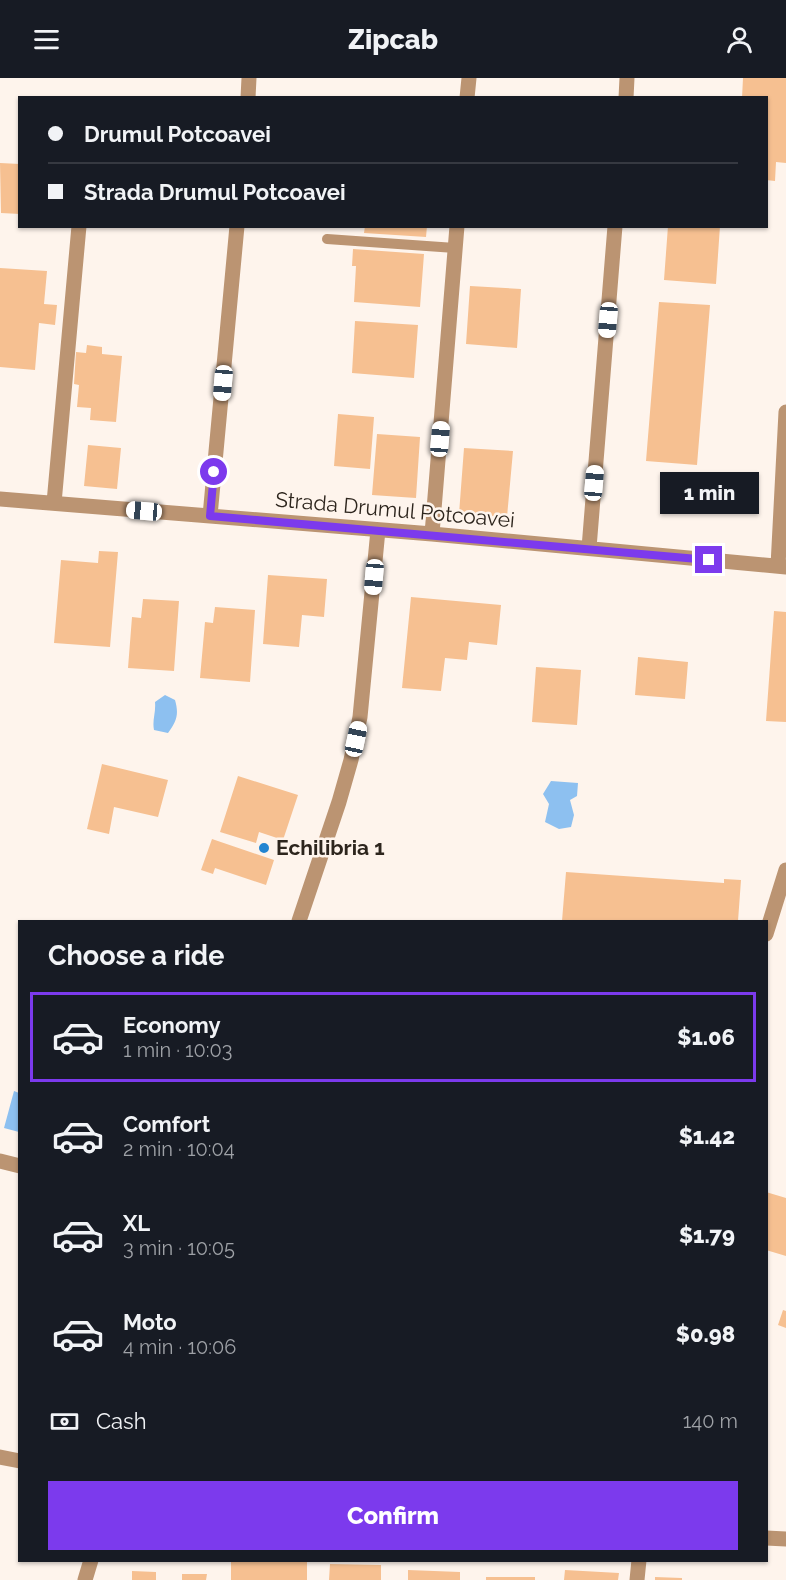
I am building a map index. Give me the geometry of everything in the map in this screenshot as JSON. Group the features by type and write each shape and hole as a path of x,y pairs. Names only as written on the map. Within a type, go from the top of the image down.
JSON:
{"street":[{"path":"248,96 249,78"},
{"path":"467,96 469,78"},
{"path":"626,96 627,78"},
{"path":"54,503 79,228"},
{"path":"210,516 237,228"},
{"path":"432,534 457,228"},
{"path":"589,548 615,228"},
{"path":"782,566 786,412"},
{"name":"Strada Drumul Potcoavei","path":"0,499 432,534 782,566"},
{"path":"299,920 339,802 360,717 378,530"},
{"path":"768,928 786,870"},
{"path":"0,1161 18,1166"},
{"path":"0,1457 18,1461"},
{"path":"768,1538 786,1539"},
{"path":"84,1580 90,1562"},
{"path":"637,1580 639,1562"}],"lane":[{"path":"327,239 455,248"}],"water":[{"path":"165,695 175,700 177,709 175,721 168,733 154,730 155,702"},
{"path":"551,781 578,783 577,796 570,800 574,815 571,827 559,829 545,822 549,804 543,794"},
{"path":"14,1091 18,1093 18,1132 4,1128"}],"building":[{"path":"743,78 786,78 786,163 776,162 775,181 768,180 768,96 742,96"},
{"path":"0,163 18,164 18,214 1,213"},
{"path":"365,228 427,228 426,237 364,233"},
{"path":"668,228 720,228 716,284 664,280"},
{"path":"353,249 424,254 420,307 354,302 356,266 352,266"},
{"path":"0,268 47,271 44,304 57,305 55,325 39,323 35,370 0,367"},
{"path":"470,286 521,289 517,348 466,344"},
{"path":"659,302 710,305 697,465 646,461"},
{"path":"355,321 418,325 414,378 352,373"},
{"path":"87,345 102,347 102,354 122,356 116,422 90,420 91,408 77,407 79,385 74,384 76,352 86,353"},
{"path":"338,414 374,417 370,469 334,466"},
{"path":"377,434 420,437 416,498 372,495"},
{"path":"88,445 121,448 117,489 84,486"},
{"path":"464,448 513,451 507,517 459,514"},
{"path":"99,551 118,552 110,647 54,643 61,560 98,563"},
{"path":"268,575 327,579 324,617 302,615 299,647 263,644"},
{"path":"411,597 501,605 497,645 469,642 467,660 445,658 441,691 402,688"},
{"path":"143,599 179,601 174,671 128,668 132,617 141,618"},
{"path":"215,607 255,610 250,682 200,678 205,622 213,623"},
{"path":"774,611 786,612 786,722 766,721"},
{"path":"638,657 688,662 685,699 635,695"},
{"path":"536,667 581,670 577,725 532,722"},
{"path":"102,764 168,780 158,817 114,807 109,834 87,829"},
{"path":"238,776 298,795 283,840 259,832 256,843 220,832"},
{"path":"212,839 274,860 266,885 215,868 213,874 201,870"},
{"path":"566,872 724,883 724,879 741,880 738,920 562,920"},
{"path":"768,1193 786,1198 786,1256 768,1251"},
{"path":"783,1310 786,1311 786,1328 778,1325"},
{"path":"231,1562 307,1562 307,1580 231,1580"},
{"path":"330,1564 381,1565 381,1580 329,1580"},
{"path":"408,1570 460,1572 460,1580 408,1580"},
{"path":"565,1570 619,1573 618,1580 564,1580"},
{"path":"132,1571 156,1572 156,1580 132,1580"},
{"path":"182,1574 207,1574 206,1580 182,1580"},
{"path":"486,1577 535,1577 535,1580 486,1580"},
{"path":"655,1577 682,1578 682,1580 655,1580"}],"place":[{"name":"Echilibria 1","path":"264,848"}],"route":[{"path":"214,472 210,516 709,560"}]}
